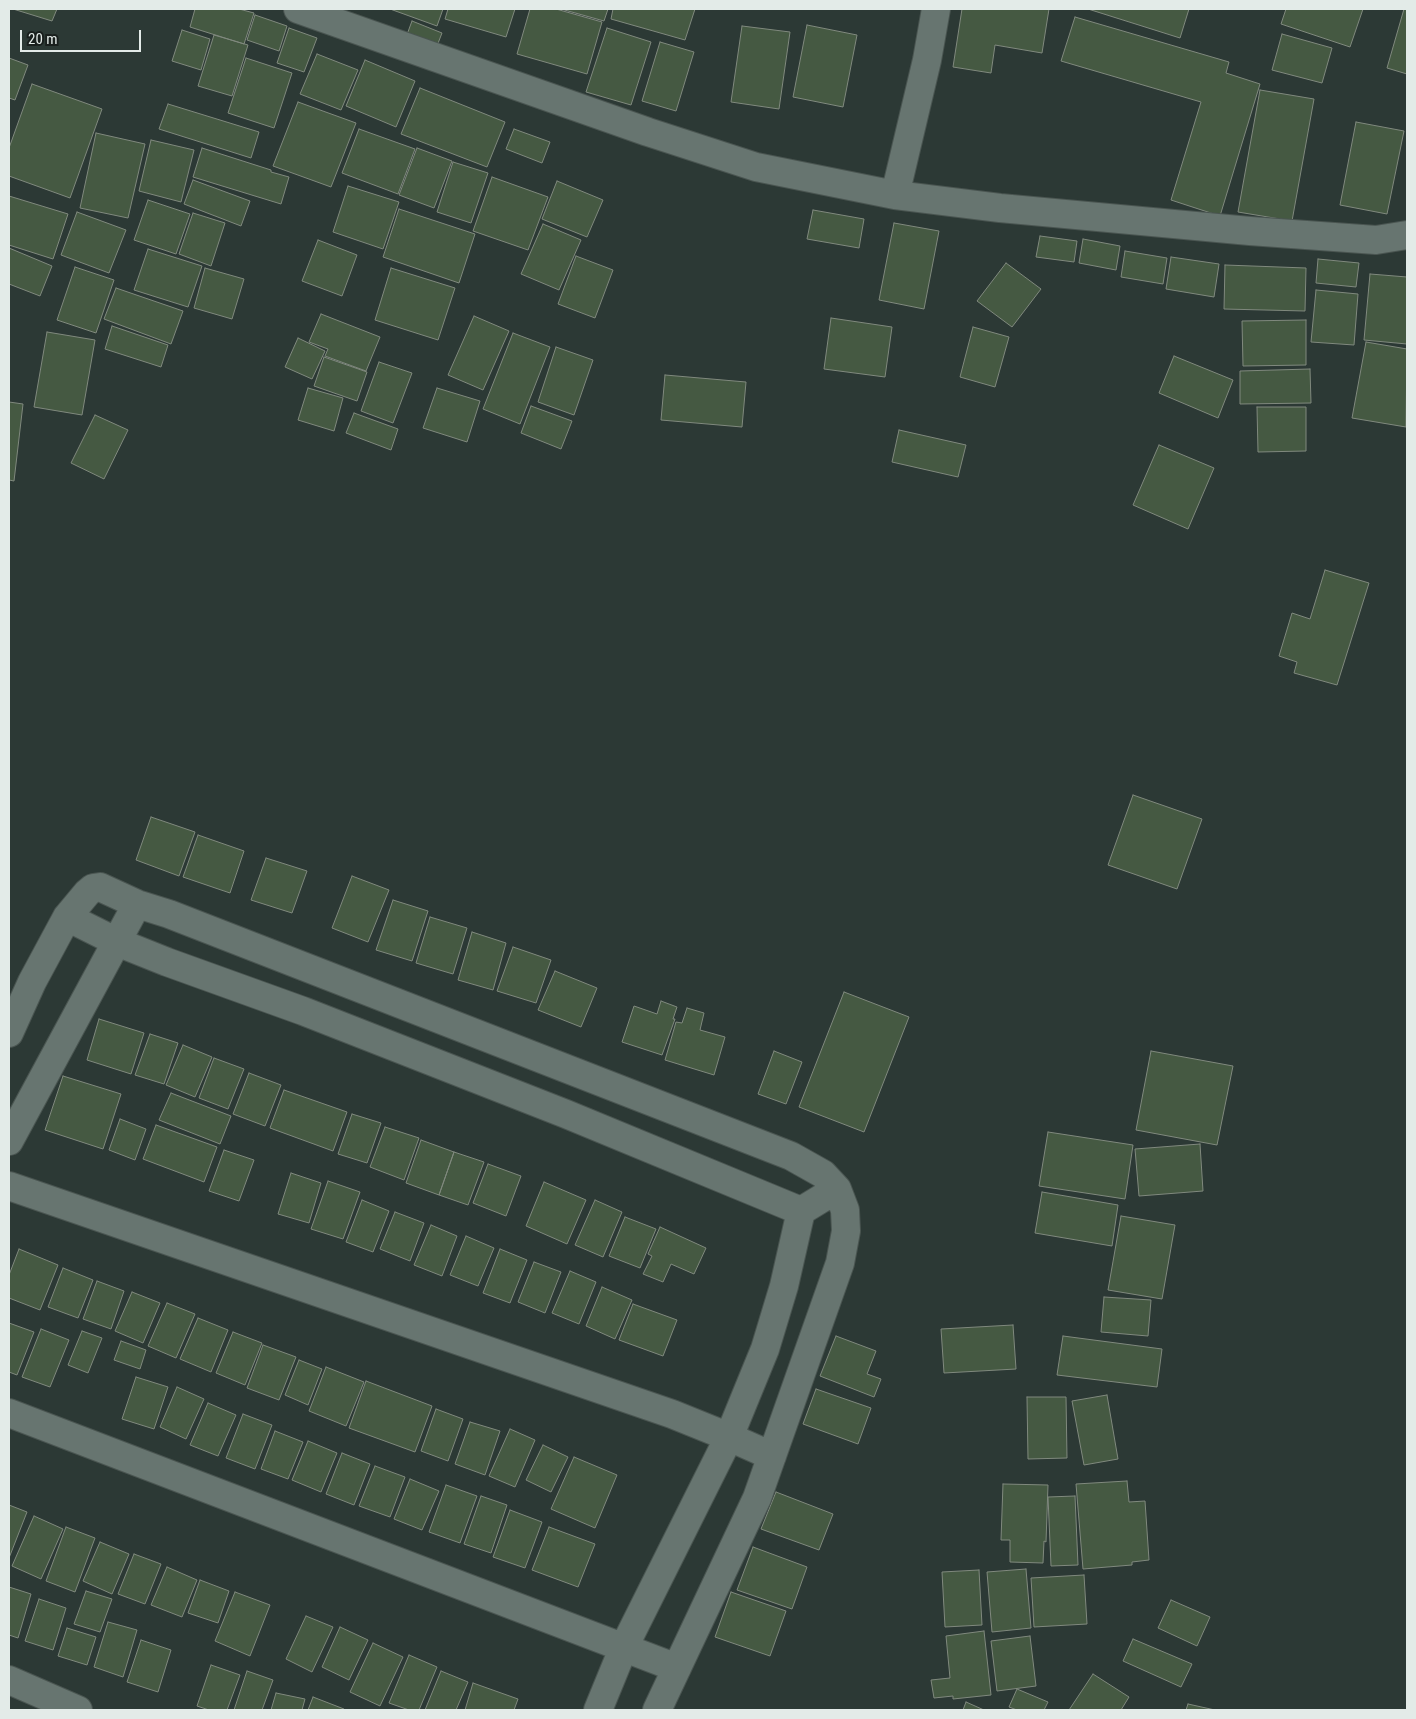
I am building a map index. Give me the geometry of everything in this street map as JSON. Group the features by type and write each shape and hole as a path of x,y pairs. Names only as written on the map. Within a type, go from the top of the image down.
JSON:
{"street":[{"path":"298,9 648,132 756,167 895,196 1000,208 1250,231 1376,240 1407,235"},
{"path":"895,196 928,60 936,9"},
{"path":"9,1034 32,982 67,917 87,893 97,887 791,1156 823,1174 837,1189 845,1210 846,1231 840,1263 757,1498 658,1710"},
{"path":"11,1134 137,904"},
{"path":"67,917 117,942 303,1011 566,1114 801,1212"},
{"path":"9,1186 672,1414 772,1456"},
{"path":"598,1710 623,1649 729,1437 765,1349 784,1286 801,1212 837,1189"},
{"path":"9,1413 623,1649 677,1668"},
{"path":"9,1680 78,1710"},
{"path":"9,1701 35,1692"}],"building":[{"path":"13,9 57,9 52,21"},
{"path":"195,9 239,9 254,13 244,44 190,27"},
{"path":"390,9 443,9 437,26"},
{"path":"448,9 515,9 506,37 445,19"},
{"path":"530,9 556,9 602,22 587,74 517,54"},
{"path":"561,9 608,9 604,21"},
{"path":"613,9 695,9 685,40 611,19"},
{"path":"962,9 1049,9 1042,53 995,45 991,73 953,67"},
{"path":"1088,9 1189,9 1180,38"},
{"path":"1286,9 1363,9 1350,47 1281,24"},
{"path":"1404,9 1407,9 1407,74 1387,68"},
{"path":"255,15 287,26 279,51 247,40"},
{"path":"1075,17 1229,62 1226,73 1260,84 1220,216 1171,200 1201,102 1061,61"},
{"path":"412,21 442,33 435,51 405,40"},
{"path":"807,25 857,35 843,107 793,97"},
{"path":"742,26 790,32 779,109 731,102"},
{"path":"289,28 317,38 304,72 277,63"},
{"path":"607,28 651,42 631,105 586,92"},
{"path":"182,30 210,39 201,70 172,61"},
{"path":"1282,34 1332,48 1322,83 1272,70"},
{"path":"214,35 248,45 232,96 198,86"},
{"path":"660,42 694,52 676,111 642,101"},
{"path":"317,54 358,70 341,110 300,94"},
{"path":"9,58 28,65 15,100 9,98"},
{"path":"246,58 292,73 274,128 228,113"},
{"path":"365,60 415,81 396,127 346,106"},
{"path":"32,84 102,109 70,198 9,176 9,148"},
{"path":"420,88 505,122 487,167 401,134"},
{"path":"1260,90 1314,99 1292,221 1238,212"},
{"path":"298,102 356,123 331,187 273,166"},
{"path":"168,104 259,132 251,158 159,129"},
{"path":"1356,122 1404,131 1387,214 1340,205"},
{"path":"359,129 415,149 398,194 342,173"},
{"path":"514,129 550,142 542,163 506,149"},
{"path":"96,133 145,144 128,218 80,208"},
{"path":"151,140 194,150 181,202 139,191"},
{"path":"202,148 289,177 281,204 193,177"},
{"path":"417,148 452,161 434,208 399,195"},
{"path":"453,162 488,173 471,223 437,212"},
{"path":"492,177 548,197 528,250 473,231"},
{"path":"193,180 250,201 241,226 184,204"},
{"path":"557,181 603,200 587,237 542,219"},
{"path":"348,186 399,202 383,249 333,232"},
{"path":"9,196 68,214 53,259 9,245"},
{"path":"148,200 190,214 176,254 134,240"},
{"path":"399,209 475,234 459,283 383,257"},
{"path":"813,210 864,219 859,248 807,239"},
{"path":"77,212 126,230 109,273 61,255"},
{"path":"193,213 225,223 211,266 179,254"},
{"path":"894,223 939,231 924,309 879,300"},
{"path":"543,224 581,240 559,290 521,274"},
{"path":"1040,236 1077,241 1074,262 1036,257"},
{"path":"1083,239 1120,246 1116,270 1079,263"},
{"path":"318,240 357,255 342,296 302,281"},
{"path":"9,248 52,266 40,296 9,284"},
{"path":"148,249 202,266 188,307 134,290"},
{"path":"1125,251 1167,258 1163,284 1121,277"},
{"path":"576,256 613,270 595,318 558,304"},
{"path":"1171,257 1219,264 1214,297 1166,289"},
{"path":"1318,259 1359,263 1356,287 1316,283"},
{"path":"1006,263 1041,289 1012,327 977,301"},
{"path":"1225,265 1306,268 1305,311 1224,309"},
{"path":"75,267 114,280 96,333 57,320"},
{"path":"205,268 244,279 232,319 194,308"},
{"path":"391,268 455,288 438,340 375,320"},
{"path":"1370,274 1407,277 1407,344 1364,340"},
{"path":"116,288 183,311 171,344 104,319"},
{"path":"1316,290 1358,294 1354,345 1311,342"},
{"path":"321,314 380,337 366,371 325,356 328,349 309,342"},
{"path":"474,316 509,331 483,390 448,375"},
{"path":"831,318 892,327 885,377 824,369"},
{"path":"1306,320 1306,365 1243,366 1242,321"},
{"path":"112,326 168,345 161,367 105,349"},
{"path":"973,327 1009,337 995,387 960,377"},
{"path":"47,332 95,340 82,415 34,407"},
{"path":"513,333 550,347 520,424 483,409"},
{"path":"298,338 325,351 312,379 285,367"},
{"path":"1366,342 1407,349 1406,427 1352,418"},
{"path":"556,347 593,360 574,415 538,402"},
{"path":"1174,356 1233,380 1218,418 1159,393"},
{"path":"324,357 367,372 357,401 314,386"},
{"path":"379,362 412,373 393,423 361,411"},
{"path":"1310,369 1311,403 1240,404 1240,371"},
{"path":"665,375 746,382 742,427 661,420"},
{"path":"308,388 343,398 334,431 298,420"},
{"path":"437,388 480,401 467,442 423,428"},
{"path":"9,402 23,404 14,481 9,480"},
{"path":"531,406 572,421 561,449 521,433"},
{"path":"1257,407 1306,407 1306,451 1258,452"},
{"path":"354,413 398,429 391,450 346,433"},
{"path":"95,415 128,430 104,479 71,463"},
{"path":"899,430 966,445 958,477 892,462"},
{"path":"1159,445 1214,468 1188,529 1133,505"},
{"path":"1325,570 1369,583 1337,685 1294,673 1297,662 1279,656 1292,613 1310,619"},
{"path":"1133,795 1202,819 1177,889 1108,865"},
{"path":"151,817 195,832 179,876 136,860"},
{"path":"198,835 244,851 230,893 183,877"},
{"path":"266,858 307,871 292,913 251,900"},
{"path":"352,876 389,890 368,942 332,928"},
{"path":"393,900 428,911 412,961 376,950"},
{"path":"430,917 467,928 453,974 416,963"},
{"path":"472,932 506,943 493,990 458,980"},
{"path":"513,947 551,960 536,1003 497,991"},
{"path":"555,971 597,988 581,1027 538,1010"},
{"path":"844,992 909,1017 864,1132 799,1107"},
{"path":"661,1001 677,1007 673,1019 675,1019 662,1055 622,1042 634,1006 657,1014"},
{"path":"687,1008 704,1013 700,1030 725,1037 714,1075 665,1060 676,1022 682,1023"},
{"path":"99,1019 144,1033 131,1074 87,1060"},
{"path":"150,1034 178,1043 164,1084 135,1075"},
{"path":"183,1045 212,1057 195,1097 166,1085"},
{"path":"774,1051 802,1062 786,1104 758,1094"},
{"path":"1151,1051 1233,1066 1217,1145 1136,1130"},
{"path":"214,1058 244,1069 228,1109 199,1098"},
{"path":"249,1073 281,1085 265,1126 233,1114"},
{"path":"63,1076 121,1094 103,1149 45,1130"},
{"path":"284,1090 347,1112 333,1151 270,1128"},
{"path":"171,1093 231,1116 220,1144 159,1120"},
{"path":"352,1114 381,1123 367,1163 338,1154"},
{"path":"120,1119 146,1129 135,1160 109,1150"},
{"path":"156,1125 217,1147 204,1182 143,1159"},
{"path":"385,1127 419,1138 404,1180 370,1167"},
{"path":"1048,1132 1133,1145 1125,1199 1039,1186"},
{"path":"421,1140 454,1152 439,1195 406,1183"},
{"path":"1200,1144 1203,1191 1139,1196 1135,1149"},
{"path":"224,1150 254,1160 239,1201 209,1191"},
{"path":"454,1152 484,1162 468,1205 439,1195"},
{"path":"488,1164 521,1176 506,1216 473,1203"},
{"path":"291,1173 321,1183 309,1223 278,1214"},
{"path":"328,1181 360,1192 343,1239 311,1229"},
{"path":"544,1182 586,1200 567,1244 526,1226"},
{"path":"1042,1192 1118,1205 1112,1246 1035,1233"},
{"path":"362,1200 389,1211 373,1252 346,1242"},
{"path":"595,1200 622,1212 603,1257 575,1245"},
{"path":"395,1212 424,1223 410,1261 380,1249"},
{"path":"1121,1216 1175,1225 1162,1299 1108,1290"},
{"path":"625,1217 656,1229 640,1268 609,1256"},
{"path":"431,1225 457,1236 442,1276 414,1265"},
{"path":"660,1227 706,1248 694,1274 671,1264 663,1282 643,1274 652,1256 648,1254"},
{"path":"466,1236 494,1248 478,1286 450,1275"},
{"path":"19,1249 58,1265 40,1310 9,1298 9,1275"},
{"path":"500,1249 527,1260 510,1303 483,1293"},
{"path":"534,1262 561,1272 545,1313 518,1302"},
{"path":"63,1268 93,1280 78,1318 48,1307"},
{"path":"570,1271 596,1282 579,1324 552,1313"},
{"path":"97,1281 124,1291 111,1329 83,1319"},
{"path":"602,1287 632,1300 615,1339 586,1326"},
{"path":"132,1292 160,1303 143,1343 115,1331"},
{"path":"1104,1297 1151,1300 1148,1336 1101,1332"},
{"path":"167,1303 195,1314 176,1358 148,1346"},
{"path":"633,1304 677,1320 663,1356 619,1340"},
{"path":"198,1318 228,1330 211,1372 180,1359"},
{"path":"9,1323 34,1332 17,1375 9,1372"},
{"path":"1013,1325 1016,1369 944,1373 941,1329"},
{"path":"41,1329 69,1340 50,1387 22,1377"},
{"path":"82,1331 102,1338 88,1373 68,1365"},
{"path":"233,1332 262,1343 245,1385 216,1373"},
{"path":"836,1336 876,1351 867,1374 881,1379 874,1397 820,1376"},
{"path":"1063,1336 1162,1349 1157,1387 1057,1375"},
{"path":"121,1341 146,1350 140,1369 114,1360"},
{"path":"263,1345 296,1357 279,1400 247,1388"},
{"path":"299,1360 322,1369 308,1405 285,1395"},
{"path":"326,1367 364,1382 346,1426 309,1411"},
{"path":"136,1377 168,1387 154,1429 122,1419"},
{"path":"366,1381 432,1406 415,1452 349,1428"},
{"path":"177,1387 204,1399 186,1439 160,1427"},
{"path":"816,1389 871,1408 858,1444 803,1424"},
{"path":"1107,1395 1118,1459 1084,1465 1072,1401"},
{"path":"1027,1397 1066,1397 1067,1458 1028,1459"},
{"path":"208,1403 236,1415 218,1456 190,1445"},
{"path":"436,1409 463,1419 448,1461 421,1451"},
{"path":"243,1414 272,1425 255,1469 226,1458"},
{"path":"470,1422 500,1431 485,1475 455,1464"},
{"path":"510,1429 535,1440 515,1487 489,1476"},
{"path":"275,1431 303,1442 288,1479 261,1469"},
{"path":"308,1441 337,1453 321,1492 292,1480"},
{"path":"543,1445 568,1457 551,1492 526,1480"},
{"path":"342,1453 370,1464 354,1505 326,1494"},
{"path":"574,1457 617,1475 595,1528 551,1509"},
{"path":"375,1466 405,1477 390,1517 359,1506"},
{"path":"410,1479 439,1491 422,1530 394,1519"},
{"path":"1127,1481 1129,1502 1145,1501 1149,1560 1132,1562 1132,1565 1083,1569 1076,1484"},
{"path":"1003,1484 1048,1485 1046,1542 1044,1541 1043,1563 1010,1562 1010,1540 1001,1540"},
{"path":"446,1485 477,1496 460,1543 429,1532"},
{"path":"776,1492 833,1514 819,1550 761,1529"},
{"path":"481,1496 507,1505 491,1553 464,1544"},
{"path":"1075,1496 1078,1565 1051,1566 1048,1497"},
{"path":"9,1505 27,1512 9,1558"},
{"path":"510,1510 542,1522 525,1568 493,1557"},
{"path":"34,1516 63,1529 41,1579 12,1566"},
{"path":"66,1527 95,1538 75,1592 46,1581"},
{"path":"549,1527 595,1544 578,1587 532,1570"},
{"path":"100,1542 129,1554 112,1594 83,1581"},
{"path":"753,1547 807,1567 792,1609 737,1590"},
{"path":"134,1554 161,1564 145,1604 118,1594"},
{"path":"167,1567 197,1580 182,1617 151,1605"},
{"path":"1026,1569 1031,1628 992,1632 987,1572"},
{"path":"979,1570 982,1625 945,1627 942,1572"},
{"path":"1084,1575 1087,1624 1034,1627 1031,1578"},
{"path":"200,1580 229,1591 218,1623 188,1613"},
{"path":"9,1587 31,1594 18,1638 9,1635"},
{"path":"86,1591 112,1599 100,1632 74,1624"},
{"path":"235,1592 270,1605 250,1656 215,1641"},
{"path":"731,1592 786,1611 770,1656 715,1637"},
{"path":"39,1599 66,1608 53,1650 25,1641"},
{"path":"1171,1600 1210,1617 1197,1646 1158,1628"},
{"path":"306,1616 333,1627 312,1672 286,1659"},
{"path":"108,1622 137,1630 123,1677 94,1667"},
{"path":"340,1627 368,1640 349,1680 322,1667"},
{"path":"67,1628 96,1637 87,1665 58,1656"},
{"path":"984,1631 991,1695 953,1699 953,1696 934,1698 931,1680 950,1678 946,1636"},
{"path":"1030,1636 1036,1686 997,1691 991,1641"},
{"path":"1133,1639 1192,1664 1181,1687 1123,1661"},
{"path":"141,1640 171,1650 158,1692 127,1682"},
{"path":"373,1643 403,1657 380,1706 350,1692"},
{"path":"409,1655 437,1667 419,1710 409,1710 389,1703"},
{"path":"211,1665 240,1675 227,1710 209,1710 197,1706"},
{"path":"247,1671 273,1680 262,1710 234,1710"},
{"path":"441,1671 468,1682 456,1710 425,1710"},
{"path":"1093,1674 1129,1697 1121,1710 1069,1710"},
{"path":"473,1683 518,1699 514,1710 465,1710"},
{"path":"1017,1689 1048,1702 1044,1710 1017,1710 1009,1707"},
{"path":"276,1693 305,1699 302,1710 271,1710"},
{"path":"313,1697 344,1709 344,1710 308,1710"},
{"path":"966,1702 984,1710 963,1710"},
{"path":"1188,1704 1215,1710 1186,1710"}]}
